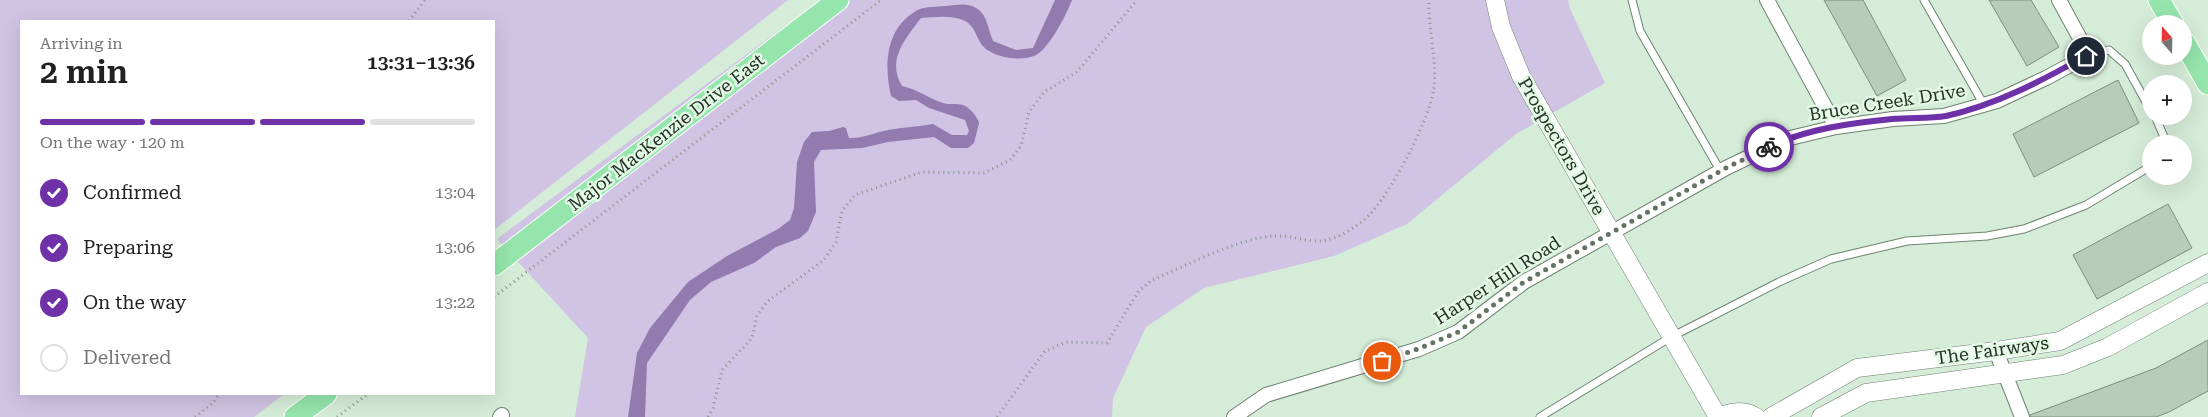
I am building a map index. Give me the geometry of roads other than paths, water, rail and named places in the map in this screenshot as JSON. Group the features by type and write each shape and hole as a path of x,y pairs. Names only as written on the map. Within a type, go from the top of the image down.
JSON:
{"main road":[{"name":"Major MacKenzie Drive East","path":"495,264 838,0"},
{"path":"2159,0 2168,15"},
{"path":"2192,56 2208,84"},
{"path":"295,417 325,395"}],"street":[{"name":"Prospectors Drive","path":"1495,0 1501,28 1521,76 1717,417"},
{"path":"1767,0 1836,127"},
{"path":"2059,0 2088,55"},
{"name":"Bruce Creek Drive","path":"1611,232 1726,168 1786,138 1836,127 1893,119 1944,116 1984,105 2046,78 2088,55"},
{"name":"Harper Hill Road","path":"1234,417 1266,395 1418,349 1458,332 1524,282 1611,232"},
{"name":"The Fairways","path":"1771,417 1857,368 2060,341 2208,263"},
{"name":"The Fairways","path":"1821,417 1866,393 2063,365 2108,347 2208,292"},
{"path":"1996,351 2022,417"},
{"path":"1717,417 1733,411 1750,413 1756,417"}],"lane":[{"path":"1632,0 1640,31 1721,172"},
{"path":"1924,0 1984,105"},
{"path":"2088,55 2109,50 2125,64 2142,95"},
{"path":"1540,417 1671,337 1779,282 1831,259 1906,241 1987,236 2024,229 2086,205 2142,171"}]}
